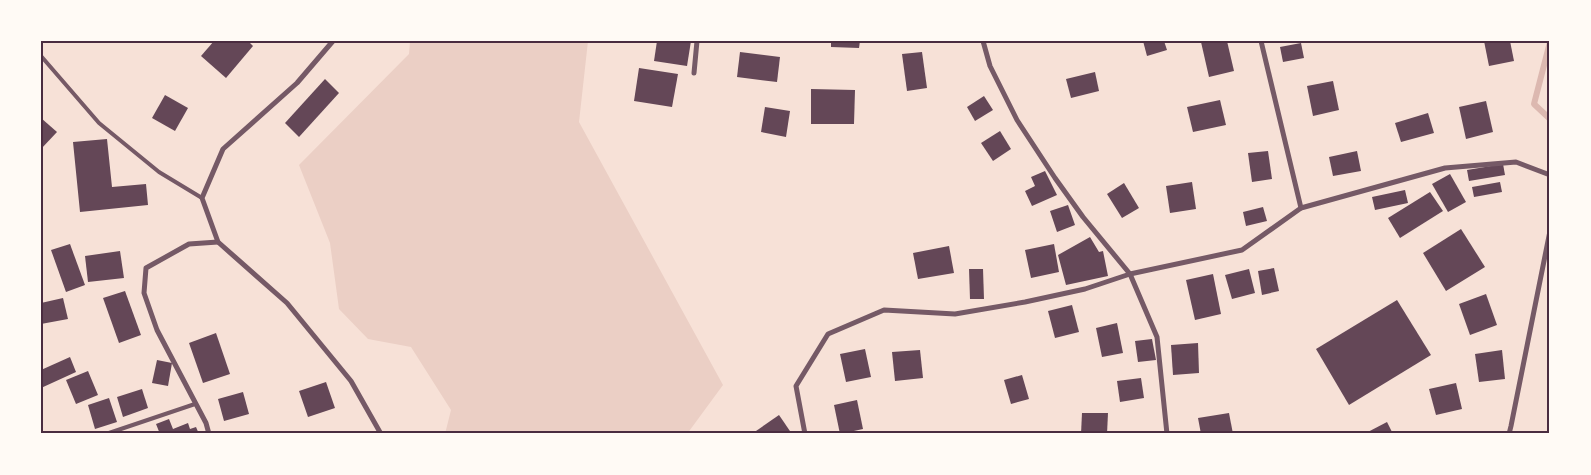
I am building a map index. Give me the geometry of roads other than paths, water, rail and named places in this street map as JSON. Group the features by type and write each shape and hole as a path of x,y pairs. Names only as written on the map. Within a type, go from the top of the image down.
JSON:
{"street":[{"path":"333,41 297,83 223,149 202,198 218,242 287,303 351,381 381,434"},
{"path":"694,73 697,41"},
{"path":"983,41 990,66 1017,120 1083,217 1130,274 1157,337 1167,434"},
{"path":"1261,41 1301,208"},
{"path":"805,434 796,386 828,334 884,310 955,314 1085,289 1130,274 1242,250 1301,208 1445,168 1516,162 1550,175"},
{"path":"1508,434 1550,231"},
{"path":"208,434 206,423 157,330 144,293 146,268 189,244 218,242"}],"lane":[{"path":"41,56 99,122 160,172 202,198"},
{"path":"106,434 196,404"}],"waterway":[{"path":"1550,42 1534,104 1550,119"}]}
